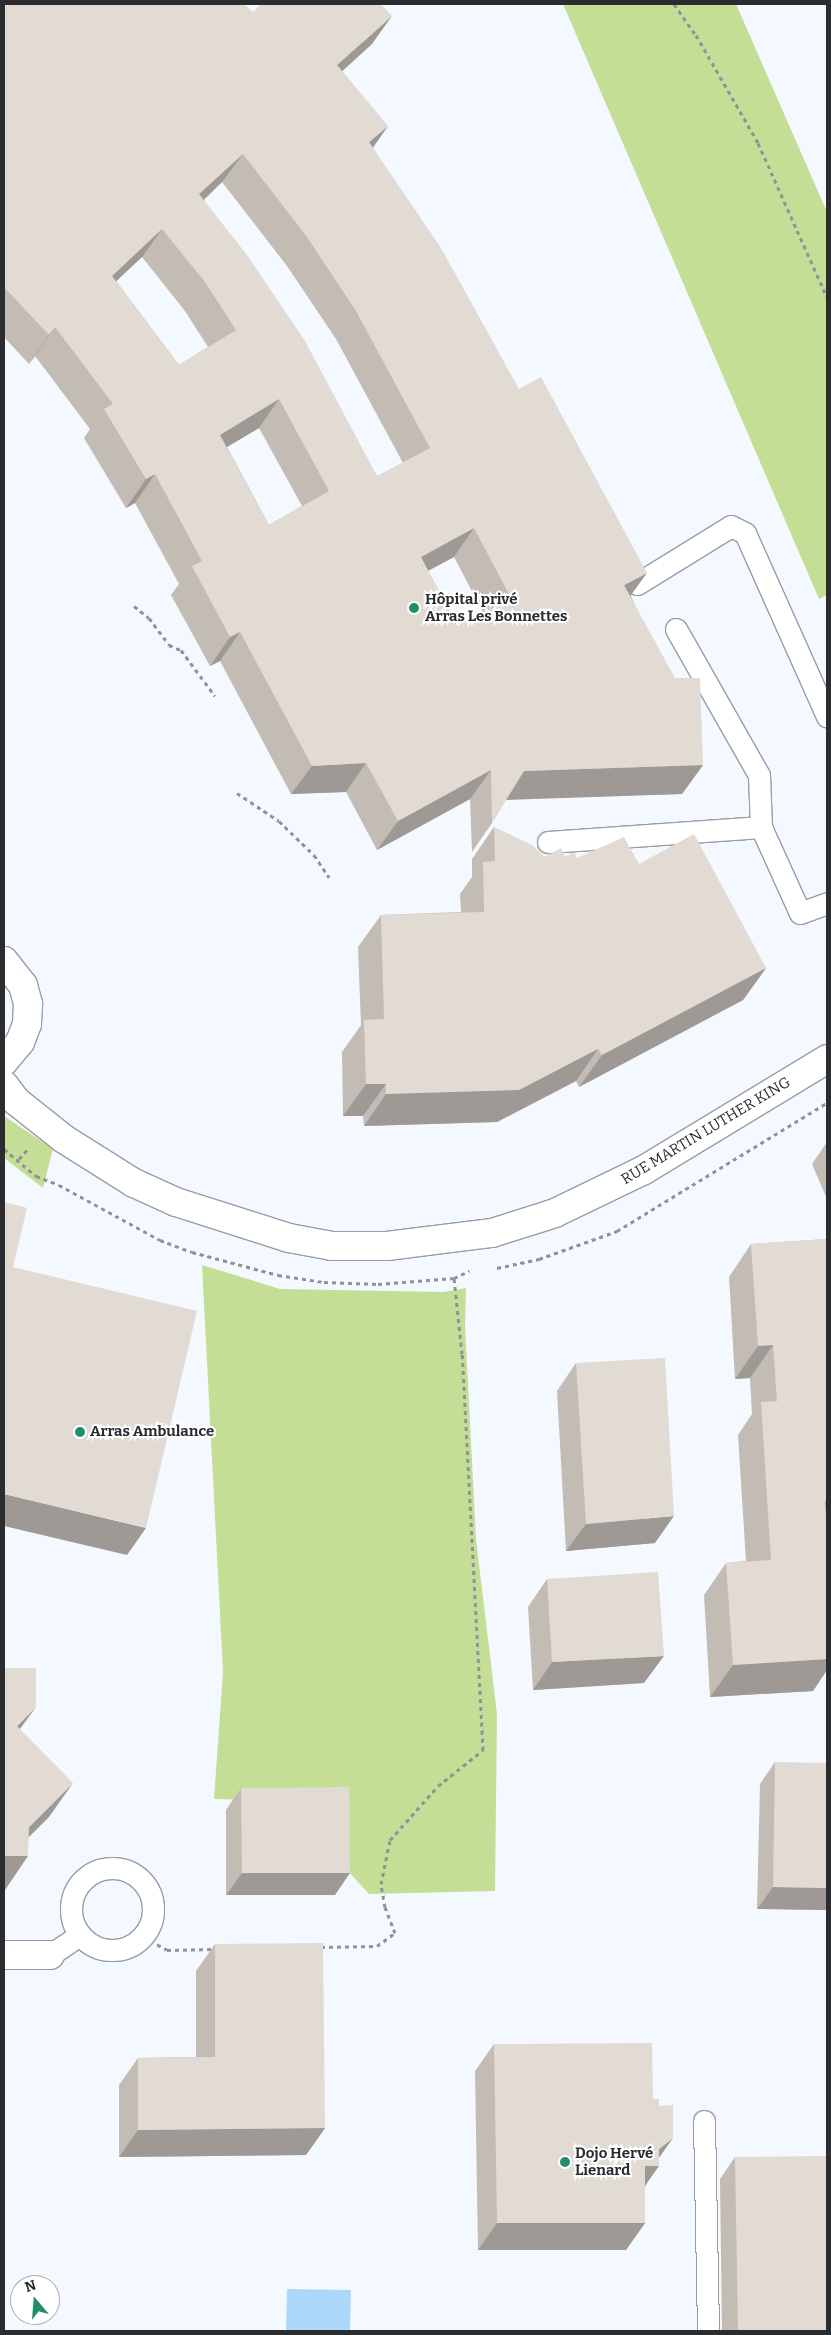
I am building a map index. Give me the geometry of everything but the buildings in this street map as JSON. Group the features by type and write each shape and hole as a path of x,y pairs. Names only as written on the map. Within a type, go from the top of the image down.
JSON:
{"street":[{"path":"4,962 23,985 28,1004 27,1024 20,1042 4,1061"},
{"name":"RUE MARTIN LUTHER KING","path":"4,1085 16,1101 64,1139 134,1183 176,1202 289,1238 332,1246 386,1246 492,1233 555,1212 644,1170 827,1058"},
{"path":"4,1955 50,1955"}],"lane":[{"path":"637,584 731,526 745,533 827,716"},
{"path":"676,630 759,775 761,828 800,913 827,903"},
{"path":"548,842 761,828"},
{"path":"114,1868 138,1877 153,1899 154,1913 143,1937 118,1950 104,1950 80,1935 71,1910 79,1885 88,1875 114,1868"},
{"path":"50,1955 80,1935"},
{"path":"704,2121 708,2331"}],"path":[{"path":"674,4 696,35 758,143 827,297"},
{"path":"134,606 149,618 169,645 182,650 215,696"},
{"path":"237,793 279,821 314,855 329,877"},
{"path":"4,1149 36,1176 59,1185"},
{"path":"314,1947 377,1946 395,1933 385,1908 381,1884 390,1840 438,1786 483,1750 461,1346 454,1278"},
{"path":"143,1937 168,1950 217,1949"}],"green space":[{"path":"563,4 736,4 827,212 827,595 819,599"},
{"path":"4,1116 53,1149 43,1188 4,1158"},
{"path":"202,1265 280,1289 444,1292 466,1288 465,1326 476,1539 497,1714 495,1891 369,1894 348,1871 345,1802 214,1799 223,1672"}],"water":[{"path":"287,2289 351,2290 350,2331 286,2331"}],"place":[{"name":"Hôpital privé Arras Les Bonnettes","path":"414,608"},
{"name":"Arras Ambulance","path":"80,1432"},
{"name":"Dojo Hervé Lienard","path":"565,2162"}]}
